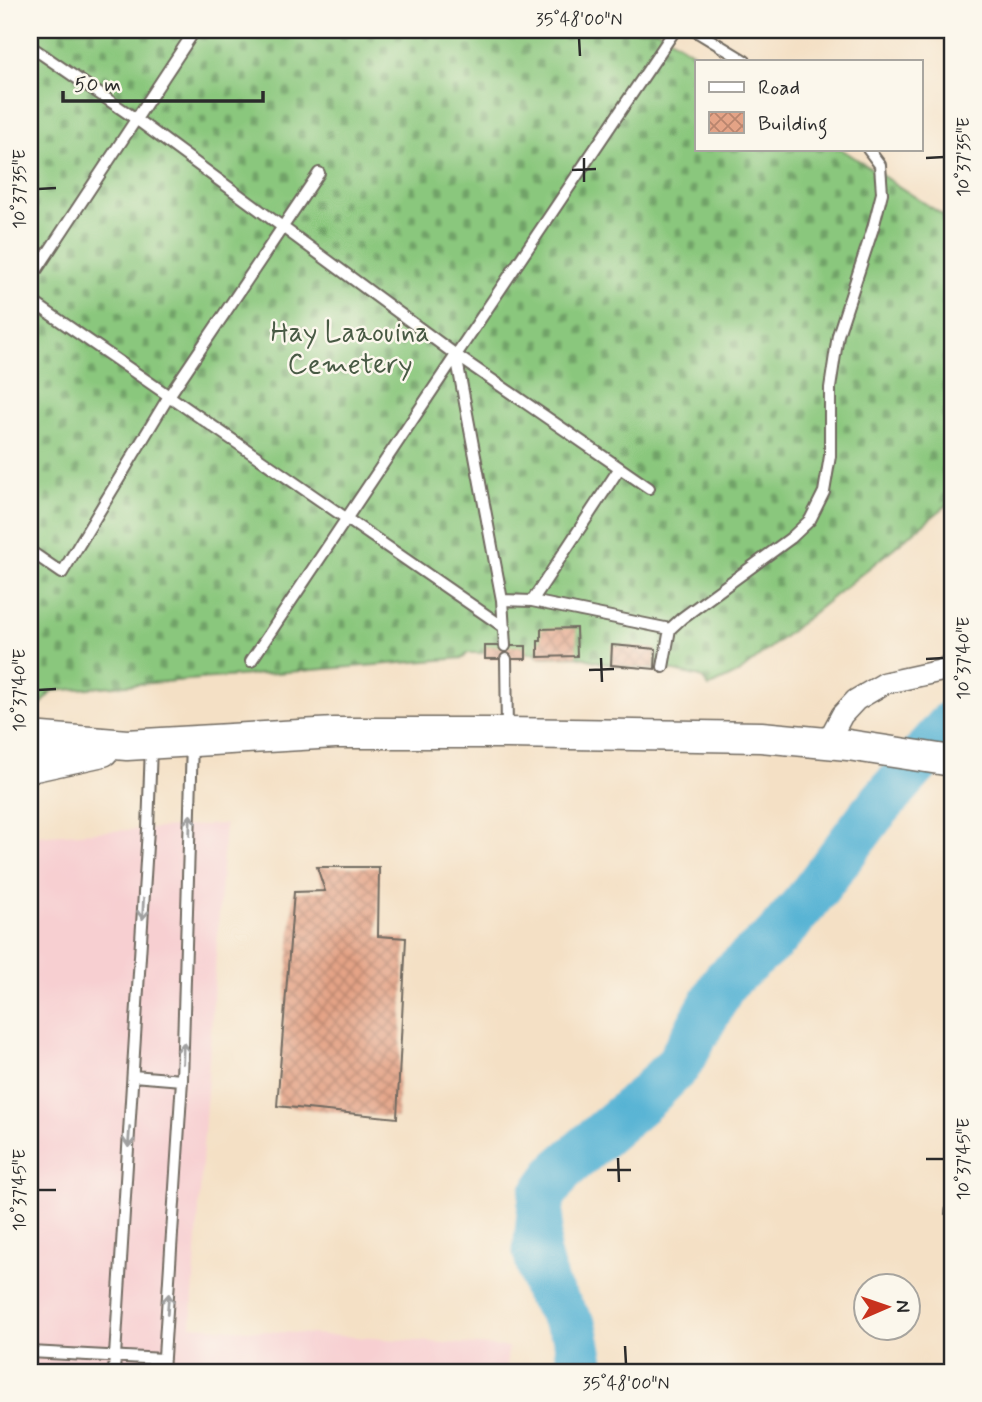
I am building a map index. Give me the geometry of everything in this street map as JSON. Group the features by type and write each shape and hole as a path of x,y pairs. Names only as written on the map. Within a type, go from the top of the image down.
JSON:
{"main road":[{"path":"30,737 139,744 335,733 761,737 838,744 952,761"},
{"path":"30,767 139,744"}],"street":[{"path":"838,744 842,715 856,700 885,683 940,671 952,664"}],"lane":[{"path":"30,280 195,30"},
{"path":"251,661 675,30"},
{"path":"694,30 743,60"},
{"path":"30,46 136,119 456,355 649,488"},
{"path":"663,667 670,629 791,538 810,520 824,492 830,456 830,388 838,335 882,193 880,165 869,150"},
{"path":"30,551 62,573 169,396 319,173"},
{"path":"30,300 505,628"},
{"path":"456,355 502,600 505,646"},
{"path":"532,601 619,469"},
{"path":"502,600 532,601 670,629"},
{"path":"506,659 507,733"},
{"path":"163,1372 182,1080 192,742"},
{"path":"114,1372 147,843 139,744"},
{"path":"133,1076 182,1080"},
{"path":"30,1352 164,1359"}],"shaded area":[{"path":"225,824 191,1326 508,1347 506,1372 30,1372 30,836"}],"green space":[{"name":"Hay Laaouina Cemetery","path":"30,30 657,30 704,60 695,60 695,150 843,150 952,221 952,501 740,672 709,687 701,677 674,671 611,665 577,656 468,653 463,658 52,691 33,715 30,715"}],"building":[{"path":"576,628 577,656 538,657 541,629"},
{"path":"612,645 656,649 655,669 611,665"},
{"path":"485,646 526,646 526,659 485,659"},
{"path":"317,867 379,867 378,936 406,938 397,1118 277,1106 294,892 325,891"},
{"path":"952,1171 952,1215 945,1214"}],"waterway":[{"path":"583,1372 575,1331 546,1288 536,1251 542,1196 560,1171 647,1096 678,1065 725,981 775,938 806,902 872,814 952,723"}]}
